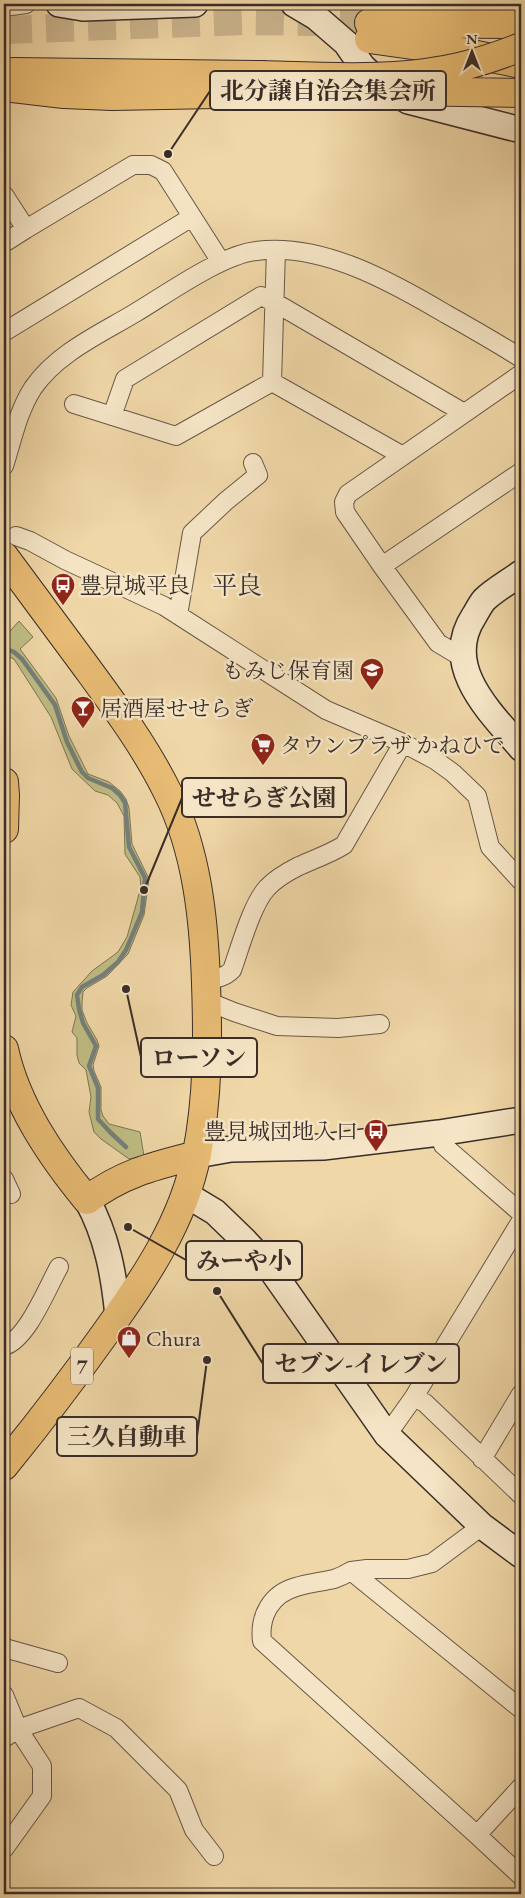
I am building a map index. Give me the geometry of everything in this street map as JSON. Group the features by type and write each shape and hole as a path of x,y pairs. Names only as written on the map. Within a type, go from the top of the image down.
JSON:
{"main road":[{"path":"521,24 369,31 521,64"},
{"path":"4,87 64,94 112,96 379,77 431,72 466,65 521,47"},
{"path":"4,72 262,84 521,93"},
{"name":"7","path":"4,1466 76,1375 118,1316 162,1246 177,1216 197,1155 205,1089 207,990 202,915 197,885 183,828 169,793 144,749 10,546"},
{"path":"4,782 4,829"},
{"path":"4,1049 10,1088 61,1165 87,1200 107,1185 123,1177 197,1155"}],"street":[{"path":"4,7 26,4"},
{"path":"59,4 83,8 195,4"},
{"path":"294,4 316,16 346,43 362,66 381,84 408,101 521,130"},
{"path":"4,243 133,166 151,166 163,171 221,262"},
{"path":"4,195 26,229"},
{"path":"4,332 192,217"},
{"path":"4,466 23,407 32,389 47,371 73,350 221,262 254,250 307,253 343,262 391,283 521,358"},
{"path":"272,382 276,250"},
{"path":"112,416 125,380 261,296 464,413"},
{"path":"462,658 438,643 345,512 344,502 348,494 521,374"},
{"path":"74,404 176,436 272,382"},
{"path":"272,382 403,456"},
{"path":"178,616 192,533 226,501 258,475 253,463"},
{"path":"382,566 521,472"},
{"path":"10,546 30,541 164,606 326,710 403,743 435,760 453,773 477,796 481,806 486,838 490,846 521,881"},
{"path":"521,573 484,600 466,628 462,658 468,678 478,696 521,748"},
{"path":"380,1024 338,1028 277,1026 234,1012 207,990 232,970 254,911 265,890 276,880 298,866 344,845 403,743"},
{"path":"197,1155 232,1149 323,1147 439,1133 521,1120"},
{"path":"439,1133 443,1145 521,1213"},
{"path":"185,1194 215,1212 270,1268 387,1436 482,1526 521,1555"},
{"path":"87,1200 97,1218 108,1252 118,1316"},
{"path":"387,1436 414,1397 521,1222"},
{"path":"4,1346 19,1338 59,1266"},
{"path":"482,1459 521,1394"},
{"path":"414,1397 425,1403 521,1495"},
{"path":"482,1526 432,1563 408,1569 351,1571 336,1579 294,1587 278,1595 263,1617 262,1641 521,1876"},
{"path":"351,1571 521,1709"},
{"path":"4,1647 8,1650 58,1663"},
{"path":"4,1695 11,1733 42,1766 42,1796 4,1849"},
{"path":"11,1733 79,1708 116,1728 178,1790 194,1830 214,1856"},
{"path":"478,1835 521,1787"}],"shaded area":[{"path":"19,621 33,637 20,649 56,698 69,736 88,774 109,782 126,799 129,808 132,844 149,879 144,915 128,954 107,976 83,992 82,1002 82,1010 87,1023 99,1046 93,1065 101,1087 101,1110 103,1116 109,1124 140,1132 144,1156 129,1159 94,1132 89,1112 91,1097 86,1070 79,1063 77,1038 72,1032 76,1016 71,1005 73,992 92,971 118,952 127,937 141,887 140,877 125,854 124,816 117,803 108,795 95,791 72,769 51,717 14,659 4,655 4,638"}],"waterway":[{"path":"4,648 14,652 22,659 55,705 67,742 82,772 88,778 112,788 125,803 129,847 145,878 142,912 126,950 118,962 103,975 82,987 77,995 83,1023 96,1046 89,1066 98,1088 98,1119 126,1147"}],"tunnel":[{"path":"4,30 245,21 369,23"}],"place":[{"name":"北分譲自治会集会所","path":"168,154"},
{"name":"豊見城平良","path":"63,606"},
{"name":"もみじ保育園","path":"372,691"},
{"name":"居酒屋せせらぎ","path":"83,729"},
{"name":"タウンプラザ かねひで","path":"263,766"},
{"name":"せせらぎ公園","path":"144,890"},
{"name":"ローソン","path":"126,989"},
{"name":"豊見城団地入口","path":"376,1152"},
{"name":"みーや小","path":"128,1227"},
{"name":"セブン-イレブン","path":"217,1291"},
{"name":"Chura","path":"129,1359"},
{"name":"三久自動車","path":"207,1360"}],"district":[{"name":"平良","path":"237,585"}]}
